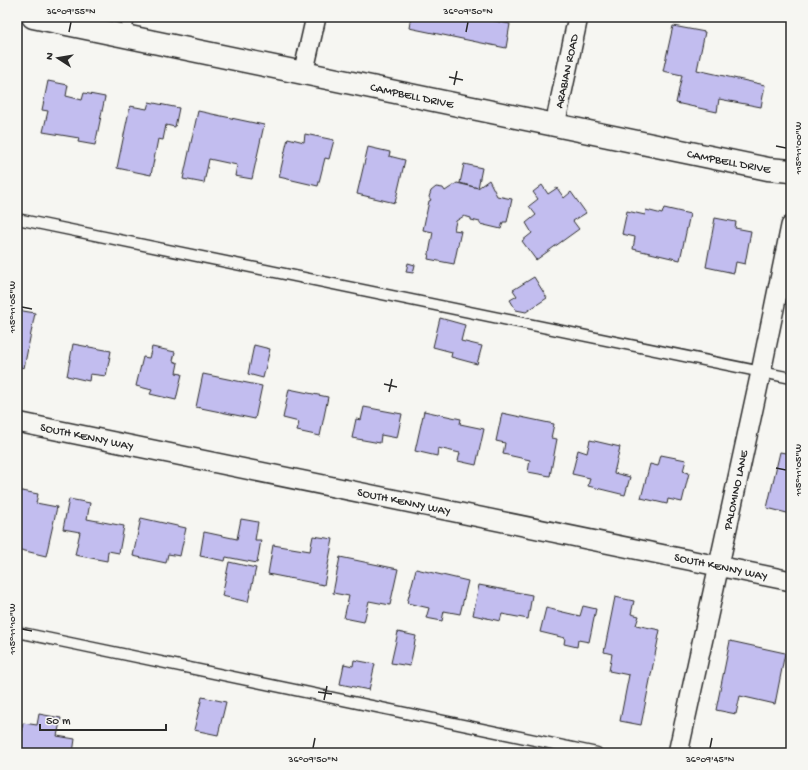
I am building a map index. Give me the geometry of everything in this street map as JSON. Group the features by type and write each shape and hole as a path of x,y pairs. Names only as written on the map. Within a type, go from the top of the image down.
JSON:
{"street":[{"name":"CAMPBELL DRIVE","path":"33,17 127,27 303,74 768,169 791,171"},
{"path":"303,74 316,17"},
{"name":"ARABIAN ROAD","path":"555,125 578,17"},
{"name":"PALOMINO LANE","path":"678,753 761,372 791,226"},
{"name":"SOUTH KENNY WAY","path":"17,422 791,581"}],"lane":[{"path":"17,219 791,378"},
{"path":"17,632 597,753"}],"building":[{"path":"411,17 491,17 490,20 510,24 506,48 409,28"},
{"path":"673,26 705,32 697,70 765,85 761,107 719,99 717,112 676,103 682,75 663,71"},
{"path":"48,81 68,85 66,96 82,100 84,93 105,97 95,145 78,142 79,138 43,132 48,111 42,110"},
{"path":"149,102 179,108 175,127 166,125 163,140 158,139 151,175 117,168 130,106 147,109"},
{"path":"198,111 264,125 252,179 235,176 237,165 209,159 204,183 183,179"},
{"path":"305,134 334,140 329,159 325,158 318,186 279,177 288,138 304,142"},
{"path":"368,147 390,152 389,156 405,160 395,203 357,194"},
{"path":"464,164 482,168 478,188 460,183"},
{"path":"489,180 497,196 512,199 507,222 503,222 501,229 480,224 480,222 471,220 471,218 464,216 456,221 454,230 461,231 454,264 428,259 433,232 423,230 429,201 431,200 429,197 431,191 436,187 443,188 445,191 457,183 478,188"},
{"path":"542,185 548,194 557,188 564,198 571,192 586,213 573,221 579,229 536,260 522,241 532,233 526,223 536,215 529,206 538,199 533,192"},
{"path":"664,208 690,214 680,260 633,249 635,237 622,234 627,211 645,215 646,210 662,214"},
{"path":"715,218 736,222 735,228 751,231 745,264 736,262 734,273 706,267"},
{"path":"408,263 415,265 413,273 406,272"},
{"path":"534,277 547,298 526,312 516,310 510,300 517,296 513,290"},
{"path":"17,310 35,313 24,368 17,366"},
{"path":"440,318 465,325 461,341 482,346 477,364 451,357 452,352 433,347"},
{"path":"73,344 111,351 106,376 90,374 89,381 67,376"},
{"path":"254,345 270,349 263,378 248,374"},
{"path":"152,347 175,352 173,361 178,363 176,373 182,374 176,400 150,394 152,390 136,386 143,357 149,358"},
{"path":"203,374 262,386 255,419 196,407"},
{"path":"289,389 328,397 320,436 297,431 299,422 283,418"},
{"path":"364,407 402,414 397,438 381,435 380,443 352,438 356,419 361,420"},
{"path":"424,411 461,419 460,424 484,429 476,465 458,461 460,453 438,448 437,456 415,451"},
{"path":"502,413 554,424 551,438 557,439 550,476 528,472 530,460 503,454 505,443 496,441"},
{"path":"590,440 620,447 614,473 630,477 625,495 588,486 590,478 572,474 578,450 587,453"},
{"path":"780,452 791,454 791,514 767,508"},
{"path":"661,455 686,460 683,471 689,473 682,502 668,499 667,504 641,498 650,464 658,466"},
{"path":"17,490 38,494 36,503 57,507 46,556 17,549"},
{"path":"69,499 90,503 87,519 124,526 119,553 108,551 107,561 75,555 80,532 63,529"},
{"path":"141,518 186,528 180,556 168,554 166,563 133,556"},
{"path":"241,519 258,522 255,540 261,540 257,563 226,557 225,561 200,556 204,532 237,539"},
{"path":"313,536 333,539 324,585 268,574 273,545 310,551"},
{"path":"340,557 398,569 390,605 369,601 364,622 344,618 349,596 333,593"},
{"path":"229,562 256,568 248,602 222,596"},
{"path":"416,569 468,581 460,614 444,611 442,621 426,618 429,608 407,603"},
{"path":"479,585 532,595 528,619 502,614 500,621 473,615"},
{"path":"615,597 634,601 631,614 639,616 636,625 660,630 641,725 620,721 629,675 609,671 612,654 604,652"},
{"path":"583,606 596,609 589,642 578,640 577,647 564,644 565,638 540,632 546,608 580,616"},
{"path":"398,632 416,636 410,666 391,663"},
{"path":"730,641 785,653 775,704 740,696 736,714 716,710"},
{"path":"354,660 375,664 369,690 340,684 344,664 353,666"},
{"path":"202,697 226,702 218,735 194,730"},
{"path":"39,714 61,718 57,736 75,739 73,753 17,753 23,723 37,725"}]}
